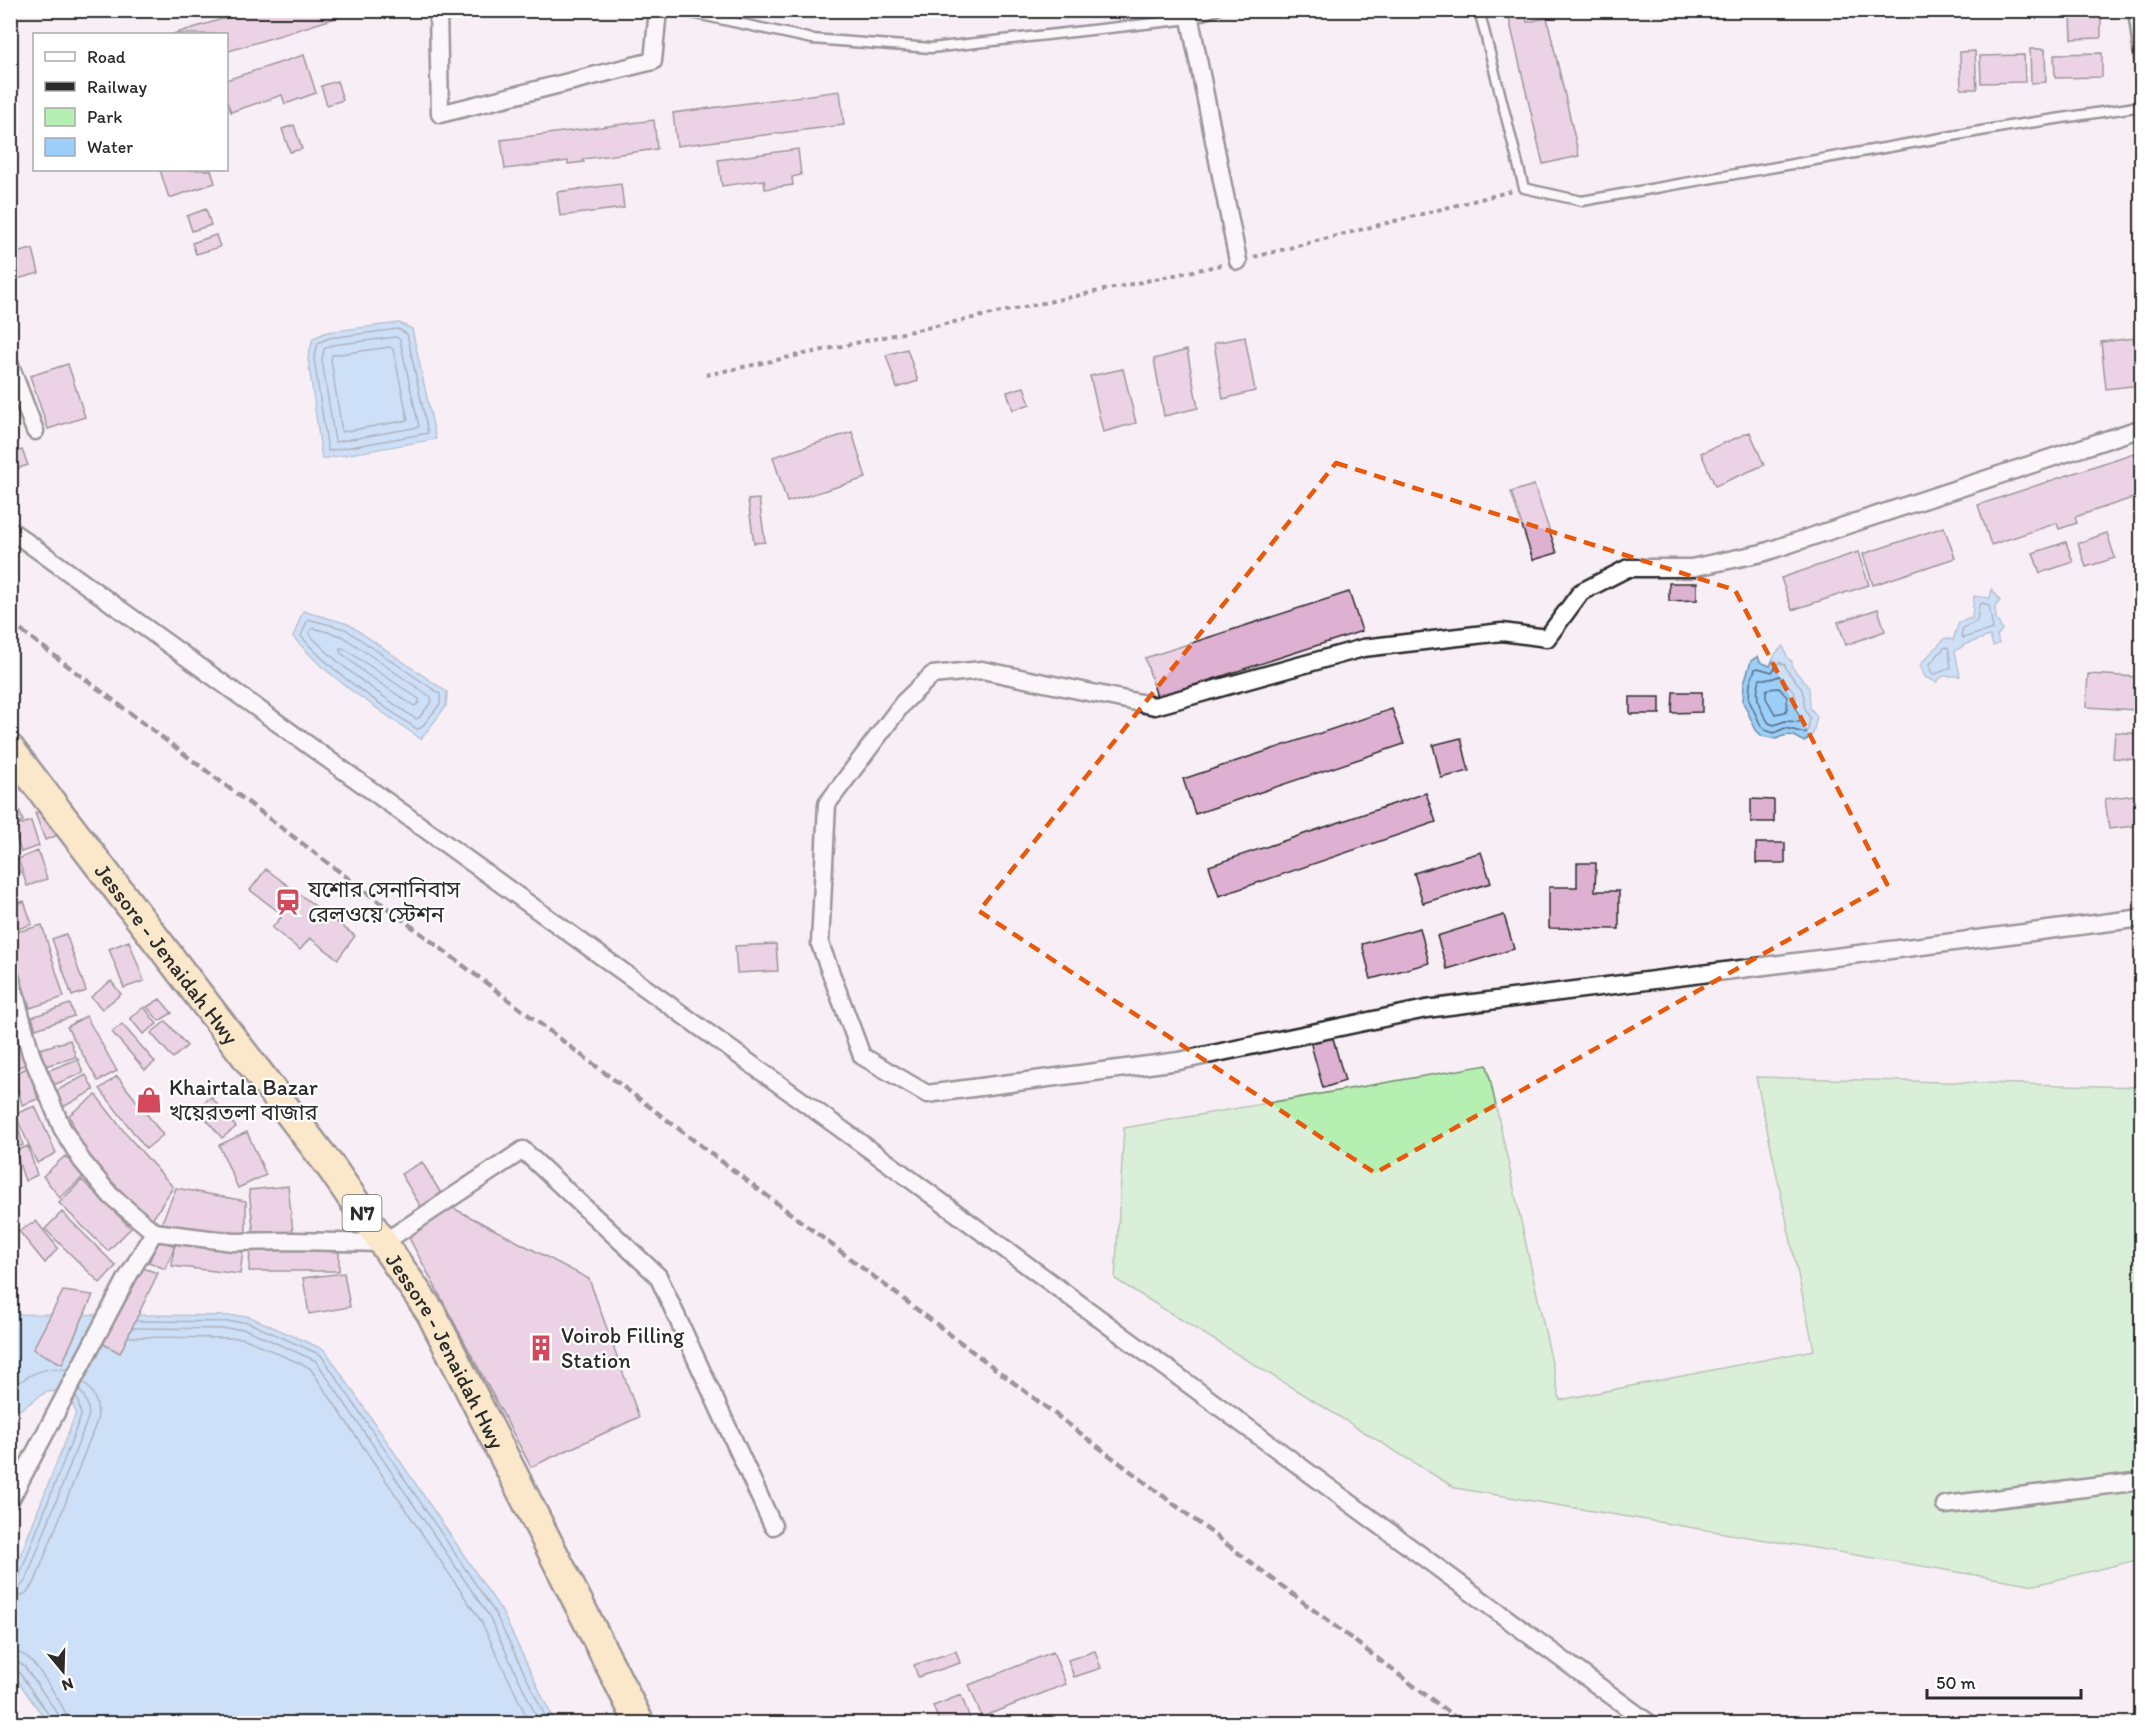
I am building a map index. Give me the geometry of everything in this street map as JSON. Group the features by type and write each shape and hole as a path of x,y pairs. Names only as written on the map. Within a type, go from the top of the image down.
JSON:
{"highway":[{"name":"Jessore - Jenaidah Hwy","path":"10,749 333,1170 431,1313 640,1724"}],"street":[{"path":"438,10 440,114 653,61 658,10"},
{"path":"1187,15 1238,261"},
{"path":"10,365 35,431"},
{"path":"2142,428 1762,553 1691,568 1628,568 1581,592 1547,638 1503,632 1363,648 1155,706 982,670 933,675 903,703 827,804 820,944 862,1056 927,1094 1179,1061 1426,1009 2142,918"},
{"path":"10,530 887,1162 1650,1724"},
{"path":"10,976 31,1054 62,1128 82,1161 111,1196 154,1232 233,1242 383,1243 523,1150 658,1276 773,1526"},
{"path":"10,1500 127,1278 154,1232"},
{"path":"1945,1504 2142,1480"}],"lane":[{"path":"678,10 812,39 932,48 1217,10"},
{"path":"1479,10 1524,188 1582,201 1997,128 2142,106"},
{"path":"2133,10 2142,81"}],"path":[{"path":"706,375 1238,261 1524,188"}],"highlighted area":[{"path":"1336,463 1735,590 1887,884 1375,1173 979,911"}],"green space":[{"path":"1487,1065 1560,1400 1814,1350 1756,1077 2141,1087 2141,1559 2035,1585 1455,1488 1115,1279 1124,1128"}],"water":[{"path":"399,323 412,329 436,439 322,459 308,358 313,338 327,332"},
{"path":"1992,589 2000,601 1995,607 1996,618 2002,630 1997,636 1999,643 1993,646 1990,636 1966,644 1955,651 1960,676 1943,676 1936,682 1925,677 1920,665 1945,638 1953,640 1959,622 1972,618 1974,596 1990,598"},
{"path":"303,611 348,624 447,692 446,706 421,739 352,691 321,666 293,637"},
{"path":"1783,646 1788,659 1792,661 1792,667 1809,688 1810,708 1817,716 1813,734 1804,742 1790,735 1776,739 1762,736 1756,730 1743,702 1744,683 1751,661 1758,656 1760,662 1770,666 1776,653"},
{"path":"11,1308 19,1314 248,1316 325,1350 501,1610 555,1723 48,1723 14,1676 10,1663 10,1582 76,1413 72,1402 59,1391 46,1392 11,1416"}],"building":[{"path":"252,10 337,10 339,17 228,51 228,33 176,33"},
{"path":"1507,10 1545,10 1526,16 1527,22 1547,18 1579,156 1543,164"},
{"path":"2101,13 2101,38 2072,39 2071,14"},
{"path":"2030,49 2045,49 2046,82 2031,83"},
{"path":"1975,51 1977,89 1961,89 1960,52"},
{"path":"2102,53 2102,77 2055,78 2054,54"},
{"path":"304,55 316,93 285,104 282,95 231,112 228,104 228,79"},
{"path":"2024,55 2025,82 1981,83 1980,56"},
{"path":"337,81 343,100 327,105 321,86"},
{"path":"840,91 844,125 677,146 673,113"},
{"path":"654,120 657,149 583,159 584,162 568,164 568,161 505,169 501,140"},
{"path":"294,125 302,149 290,152 282,129"},
{"path":"798,149 801,175 792,177 793,185 765,189 764,180 722,186 718,160"},
{"path":"160,171 211,171 215,183 169,198"},
{"path":"621,184 624,208 560,216 557,192"},
{"path":"206,209 211,225 192,231 187,216"},
{"path":"216,235 220,247 196,254 192,243"},
{"path":"33,249 39,273 10,281 10,254"},
{"path":"1245,337 1255,391 1223,399 1214,343"},
{"path":"2135,338 2140,385 2106,389 2101,342"},
{"path":"907,349 918,381 897,388 886,355"},
{"path":"1187,350 1198,408 1164,416 1154,359"},
{"path":"68,364 85,417 48,429 30,376"},
{"path":"1123,369 1136,423 1103,432 1090,376"},
{"path":"1024,387 1030,404 1013,410 1007,392"},
{"path":"852,432 866,478 787,502 773,457"},
{"path":"1750,432 1764,465 1715,486 1701,453"},
{"path":"22,450 28,465 10,471 10,454"},
{"path":"2134,453 2142,477 2142,495 2075,517 2077,523 2059,529 2057,523 1991,545 1978,505"},
{"path":"1534,485 1557,553 1533,560 1511,492"},
{"path":"759,499 765,542 754,543 748,500"},
{"path":"1944,527 1955,558 1873,585 1863,554"},
{"path":"2107,533 2115,558 2086,567 2078,543"},
{"path":"2066,542 2073,562 2040,573 2033,553"},
{"path":"1858,552 1869,585 1792,610 1781,578"},
{"path":"1669,583 1697,583 1697,600 1669,601"},
{"path":"1349,592 1362,631 1157,697 1145,658"},
{"path":"1878,609 1885,631 1846,645 1838,622"},
{"path":"2088,674 2138,677 2136,710 2086,707"},
{"path":"1673,692 1702,692 1702,712 1672,713"},
{"path":"1630,697 1660,697 1660,714 1630,714"},
{"path":"1392,709 1404,744 1195,814 1183,779"},
{"path":"2115,732 2142,734 2142,760 2113,758"},
{"path":"1461,738 1469,771 1441,778 1433,745"},
{"path":"10,792 13,792 23,821 11,826"},
{"path":"1426,793 1436,822 1219,896 1209,866"},
{"path":"2142,794 2142,825 2109,829 2105,799"},
{"path":"1751,799 1774,800 1774,822 1751,822"},
{"path":"48,809 58,835 45,840 35,813"},
{"path":"31,821 39,846 21,852 13,827"},
{"path":"1756,843 1785,843 1785,863 1756,863"},
{"path":"10,847 20,872 10,876"},
{"path":"38,851 47,879 27,886 18,859"},
{"path":"1481,852 1491,883 1423,903 1414,873"},
{"path":"1577,863 1596,863 1595,891 1619,891 1619,929 1549,928 1549,887 1577,887"},
{"name":"যশোর সেনানিবাস রেলওয়ে স্টেশন","path":"266,869 355,936 338,959 310,938 300,950 272,928 283,915 250,890"},
{"path":"24,901 32,924 10,932 10,906"},
{"path":"1504,915 1514,949 1447,969 1437,936"},
{"path":"42,925 64,997 30,1008 10,945 10,934"},
{"path":"1420,928 1429,963 1371,979 1362,944"},
{"path":"66,934 86,991 72,996 52,939"},
{"path":"129,941 144,981 124,988 109,949"},
{"path":"776,944 778,971 737,973 735,946"},
{"path":"111,981 121,994 102,1009 91,997"},
{"path":"160,999 172,1013 159,1021 147,1007"},
{"path":"70,1004 74,1016 36,1029 32,1017"},
{"path":"144,1007 157,1024 143,1034 130,1018"},
{"path":"14,1016 30,1063 13,1069 10,1063 10,1017"},
{"path":"86,1016 117,1071 98,1081 67,1027"},
{"path":"166,1021 187,1046 173,1058 151,1033"},
{"path":"122,1024 155,1062 145,1070 112,1032"},
{"path":"1332,1035 1345,1081 1323,1088 1310,1041"},
{"path":"70,1040 76,1057 45,1066 40,1049"},
{"path":"78,1059 83,1073 53,1085 47,1071"},
{"path":"29,1067 38,1099 22,1105 14,1074"},
{"path":"10,1071 16,1087 10,1089"},
{"path":"86,1075 94,1090 63,1107 54,1092"},
{"path":"117,1076 163,1135 146,1149 100,1089"},
{"path":"96,1095 126,1134 173,1187 152,1220 106,1176 84,1149 69,1115"},
{"path":"211,1097 236,1127 222,1138 197,1108"},
{"path":"35,1106 56,1153 37,1163 15,1114"},
{"path":"17,1123 23,1145 10,1150 10,1125"},
{"path":"247,1132 266,1175 238,1188 219,1145"},
{"path":"28,1146 37,1175 25,1181 15,1151"},
{"path":"65,1156 84,1176 60,1198 43,1176"},
{"path":"422,1162 445,1200 424,1212 401,1174"},
{"path":"82,1180 131,1228 108,1251 59,1203"},
{"path":"288,1186 293,1232 254,1236 249,1190"},
{"path":"176,1188 246,1201 246,1236 160,1227"},
{"name":"Voirob Filling Station","path":"451,1207 589,1279 639,1417 531,1467 407,1234"},
{"path":"62,1212 116,1266 100,1283 45,1229"},
{"path":"36,1221 58,1248 45,1263 19,1231"},
{"path":"159,1240 175,1246 165,1269 149,1262"},
{"path":"174,1244 243,1251 240,1274 172,1266"},
{"path":"250,1246 339,1246 339,1271 249,1271"},
{"path":"139,1267 158,1273 120,1353 98,1341"},
{"path":"344,1273 350,1307 309,1314 303,1278"},
{"path":"63,1291 93,1295 62,1364 33,1349"},
{"path":"956,1651 960,1663 918,1677 914,1665"},
{"path":"1095,1651 1101,1668 1074,1677 1068,1660"},
{"path":"1053,1652 1066,1684 982,1717 969,1685"},
{"path":"961,1695 972,1724 940,1724 933,1706"}],"railway":[{"path":"10,622 1464,1724"}],"place":[{"name":"যশোর সেনানিবাস রেলওয়ে স্টেশন","path":"288,902"},
{"name":"Khairtala Bazar খয়েরতলা বাজার","path":"149,1100"},
{"name":"Voirob Filling Station","path":"541,1348"}]}
